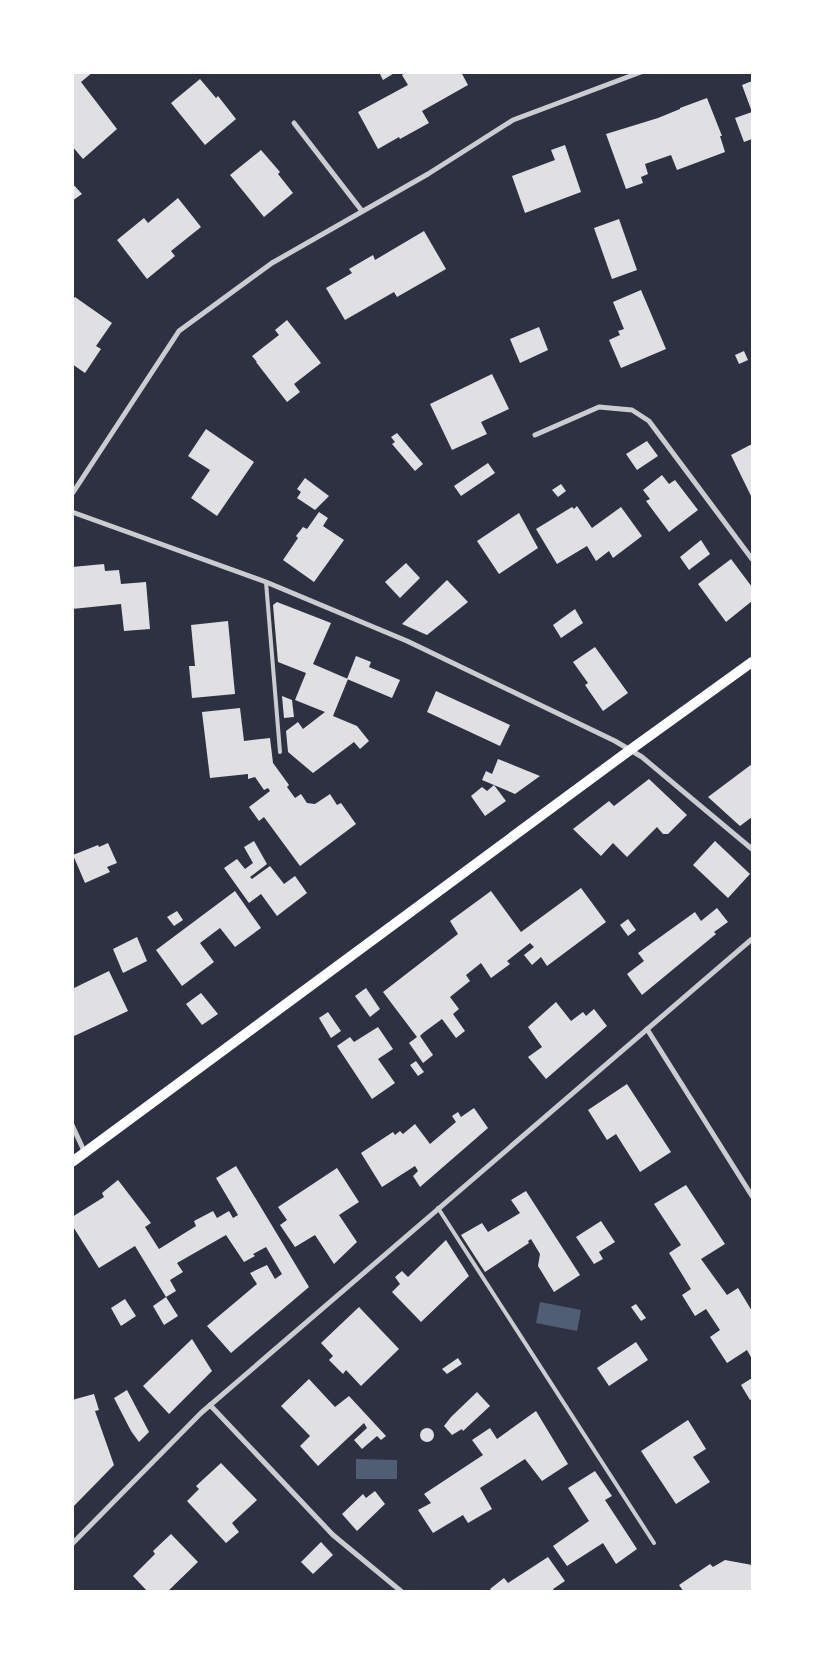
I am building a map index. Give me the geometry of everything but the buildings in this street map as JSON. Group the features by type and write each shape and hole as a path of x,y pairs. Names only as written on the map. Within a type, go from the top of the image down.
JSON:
{"main road":[{"path":"72,1162 752,662"}],"street":[{"path":"72,494 179,331 272,264 428,174 513,120 642,72"},
{"path":"294,123 362,211"},
{"path":"535,435 599,407 632,410 649,421 752,559"},
{"path":"72,512 266,582 407,641 615,741 642,757 752,849"},
{"path":"72,1544 210,1405 752,939"},
{"path":"647,1029 752,1196"},
{"path":"72,1125 85,1153"},
{"path":"210,1405 334,1535 402,1592"}],"lane":[{"path":"266,582 280,752"},
{"path":"438,1208 654,1543"}],"water":[{"path":"540,1302 581,1310 577,1331 536,1323"},
{"path":"356,1459 397,1460 397,1479 356,1479"}]}
